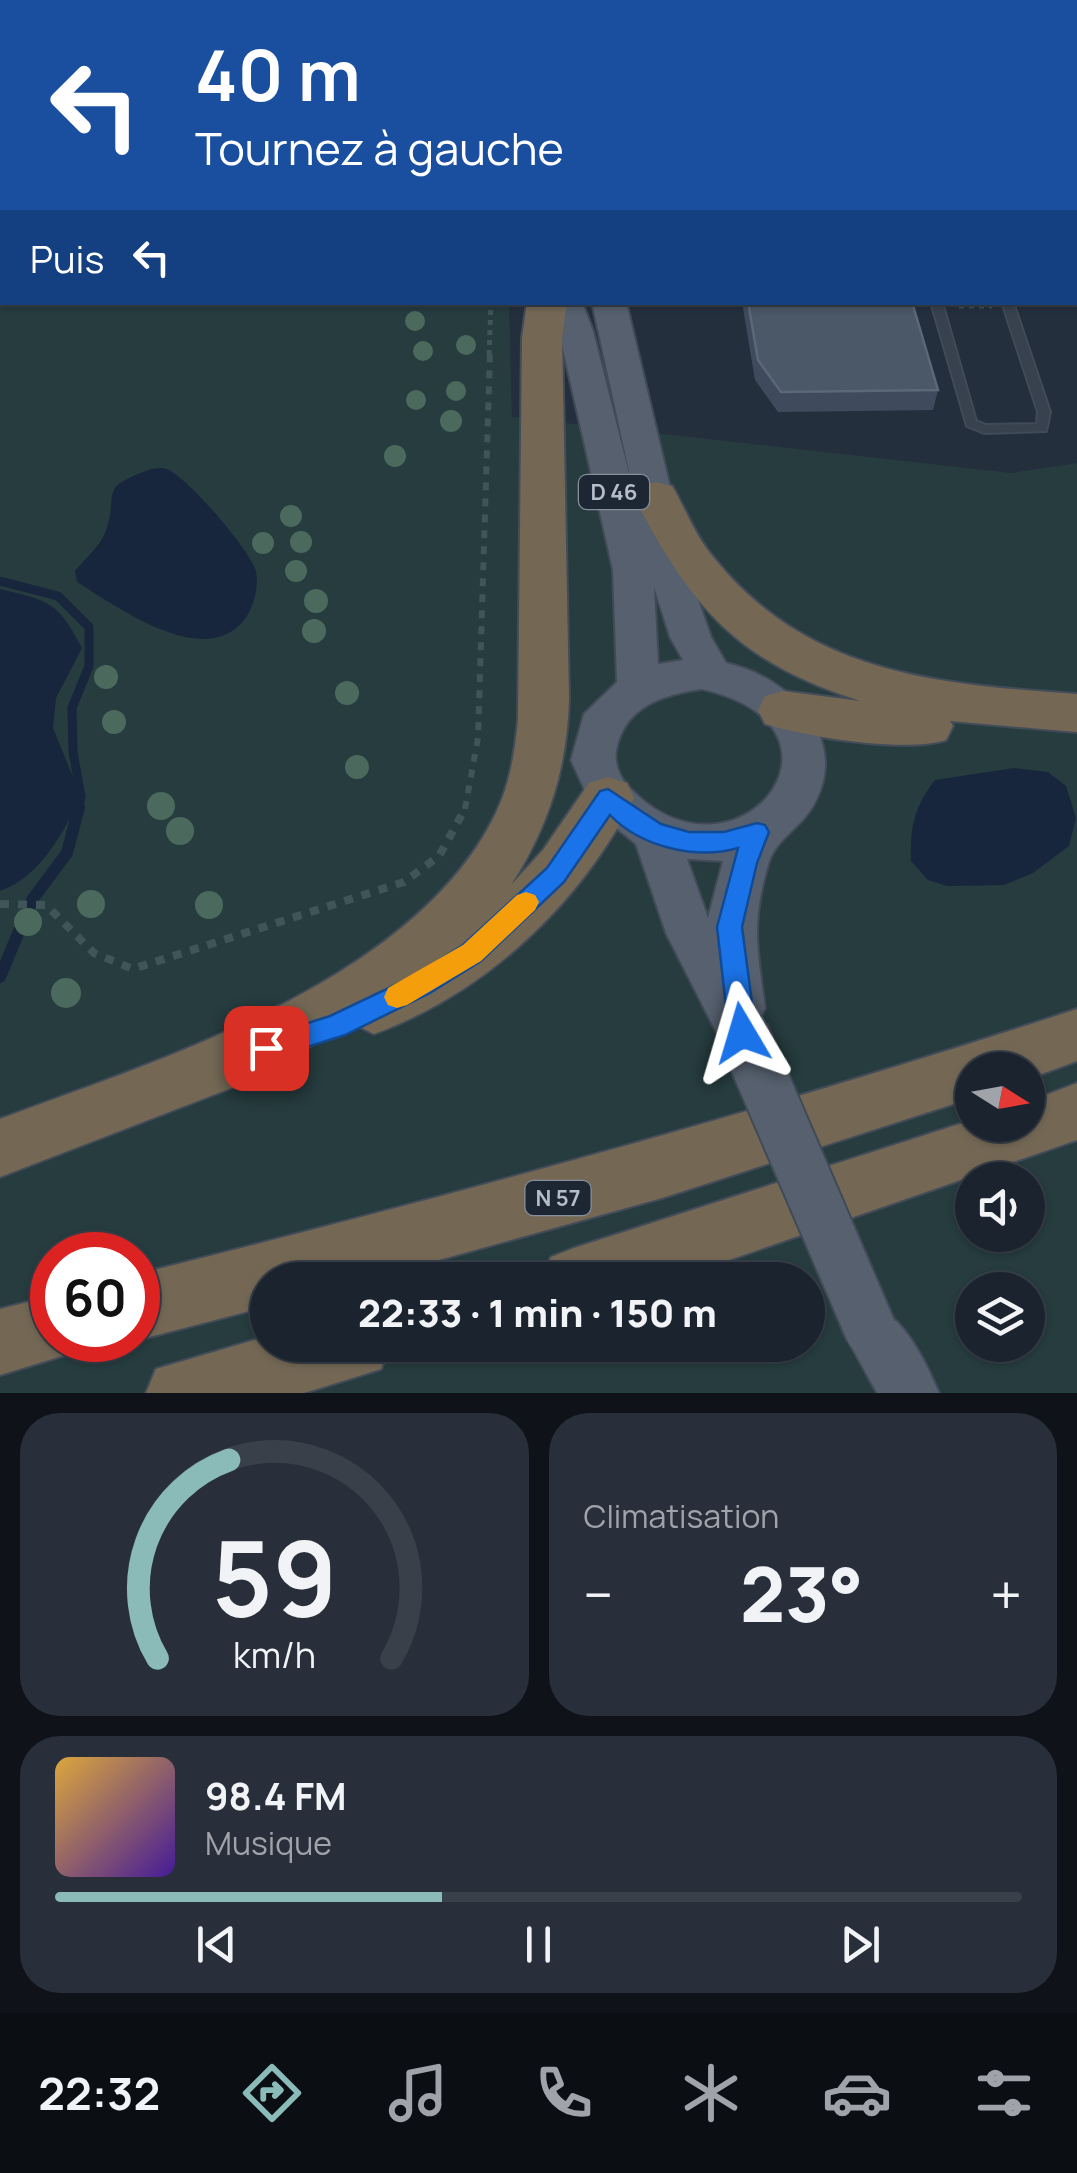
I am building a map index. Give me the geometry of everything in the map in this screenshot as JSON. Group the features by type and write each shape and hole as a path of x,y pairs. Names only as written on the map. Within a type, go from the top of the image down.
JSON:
{"highway":[{"path":"232,1058 328,1008 400,960 450,916 480,885 509,837 534,779 543,706 542,338 547,305"},
{"path":"656,497 693,565 727,604 766,638 797,658 851,682 901,696 1077,716"},
{"path":"783,710 905,726 1027,727 1077,716"},
{"path":"0,1148 232,1058 336,1026 421,985 472,953 556,875 608,798"},
{"name":"N 57","path":"1027,1052 1077,1035"},
{"name":"N 57","path":"160,1301 508,1212 860,1110 955,1077"},
{"path":"625,1262 1019,1134 1077,1111"},
{"path":"0,1342 30,1334"},
{"path":"180,1393 294,1362"}],"main road":[{"name":"D 46","path":"566,305 576,331 633,570 638,686"},
{"name":"D 46","path":"611,305 674,588 691,637 712,675"},
{"path":"712,675 738,682 783,710 798,730 806,753 805,776 788,808 757,832 724,842 689,842 655,833 628,818 608,798 596,774 592,748 600,723 615,702 638,686 673,676 712,675"},
{"path":"742,1033 730,927 745,863 757,832"},
{"path":"655,833 690,932 742,1033 870,1331 886,1393"},
{"path":"870,1331 910,1393"}],"lane":[{"path":"937,305 971,423 984,429 1042,428 1044,412 1007,305"}],"path":[{"path":"0,904 32,900 50,905 92,953 133,969 404,882 439,856 465,810 478,738 491,305"}],"green space":[{"path":"0,305 509,305 512,417 1011,473 1077,463 1077,1393 0,1393"}],"water":[{"path":"151,469 166,469 188,484 252,562 257,577 254,601 247,616 230,632 210,639 163,630 77,582 75,571 105,533 116,487"},
{"path":"0,589 51,606 66,621 82,648 56,698 53,728 81,797 39,864 0,891"},
{"path":"1014,768 1048,772 1066,786 1076,818 1069,846 1033,873 1004,885 947,886 928,880 911,861 911,838 918,809 935,780"}],"building":[{"path":"749,305 913,305 938,390 781,392 758,360"}],"waterway":[{"path":"0,581 58,596 89,627 89,666 72,708 73,752 81,797 78,809"},
{"path":"0,977 32,900 67,853 79,807"}],"slow traffic":[{"path":"397,997 472,953 526,902"}],"route":[{"path":"266,1048 336,1026 421,985 472,953 556,875 608,798 628,818 655,833 689,842 724,842 757,832 745,863 730,927 742,1033"}]}
